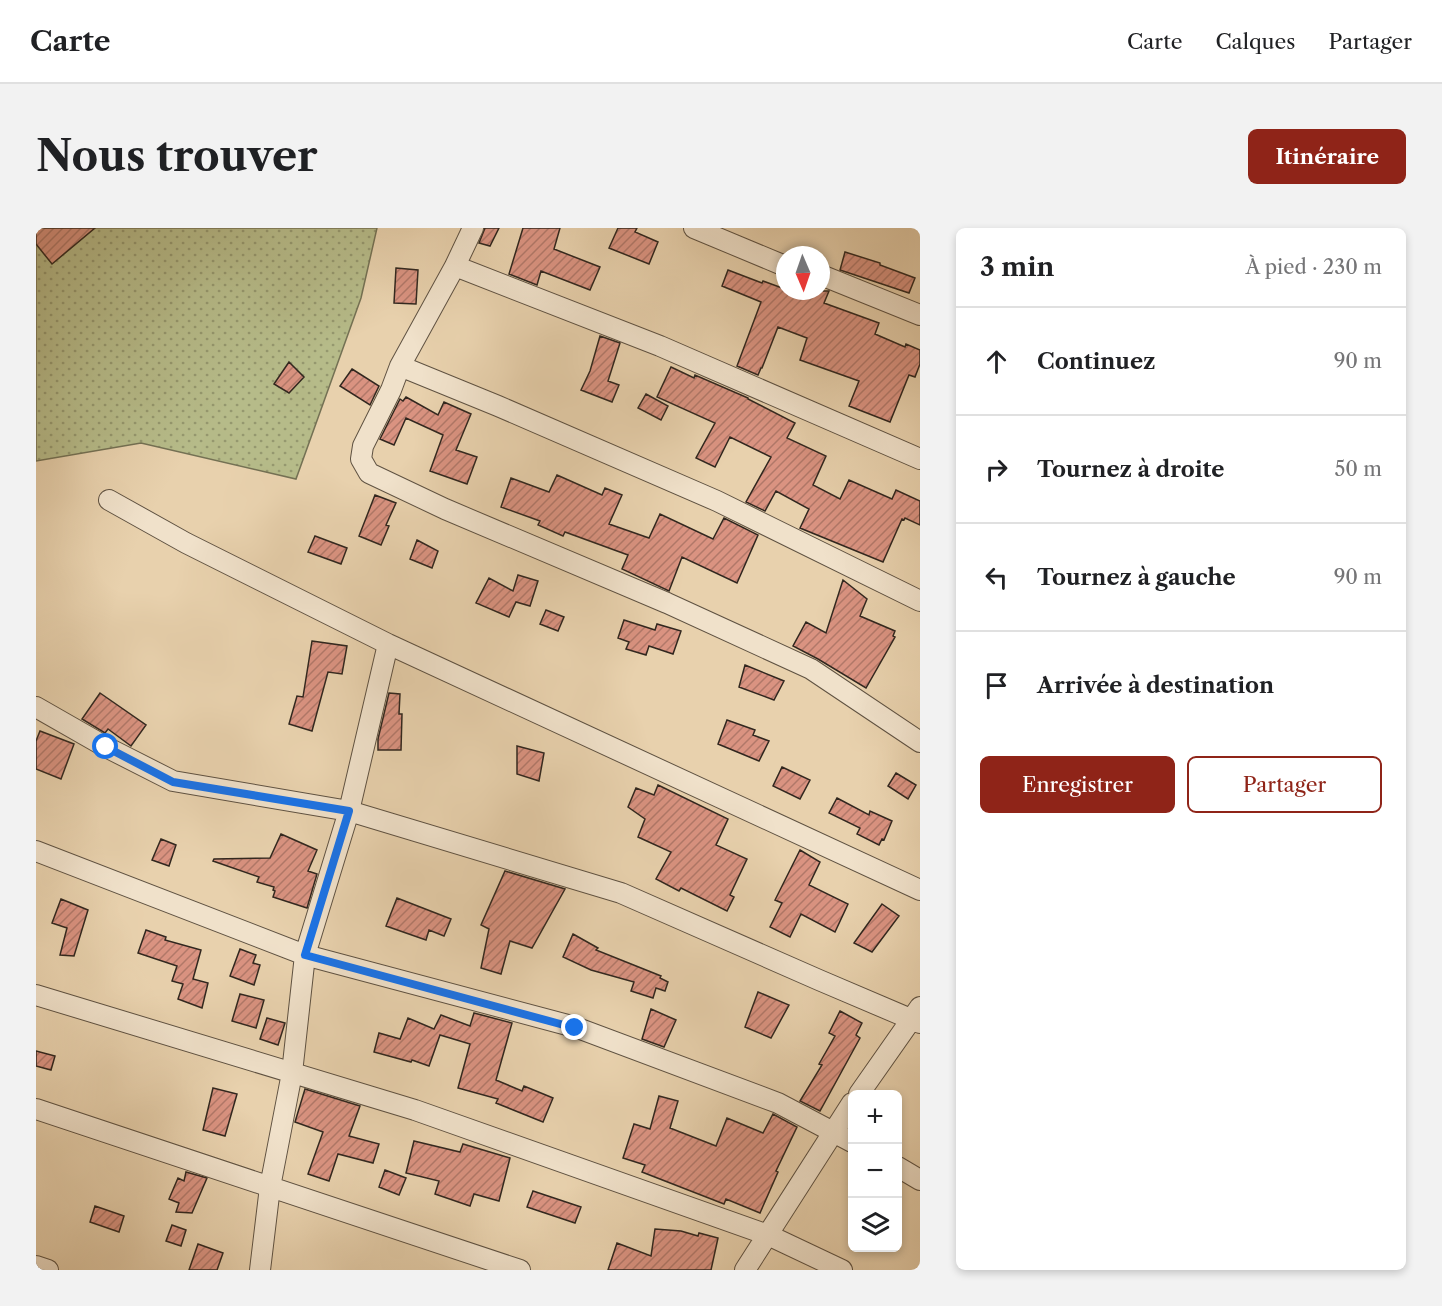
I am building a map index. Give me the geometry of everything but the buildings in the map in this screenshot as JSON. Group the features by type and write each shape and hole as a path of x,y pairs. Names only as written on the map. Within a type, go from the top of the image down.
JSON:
{"street":[{"path":"472,228 455,266 400,366 391,390 363,446 361,459 369,473 445,509 667,603 811,669 920,742"},
{"path":"694,228 776,262"},
{"path":"455,266 660,346 920,459"},
{"path":"830,279 920,315"},
{"path":"400,366 717,501 920,601"},
{"path":"109,500 186,543 388,644 920,890"},
{"path":"260,1270 270,1187 292,1073 305,955 349,811 388,644"},
{"path":"36,707 173,782 349,811 621,893 819,980 917,1016 863,1090"},
{"path":"36,851 305,955 575,1028 778,1103 848,1140"},
{"path":"36,995 416,1110 768,1234 842,1270"},
{"path":"36,1109 520,1270"},
{"path":"745,1270 848,1109"},
{"path":"902,1170 920,1180"},
{"path":"36,1266 48,1270"}],"green space":[{"path":"36,228 377,228 361,298 296,479 141,443 36,461"}],"route":[{"path":"106,747 173,782 349,811 305,955 575,1028"}]}
